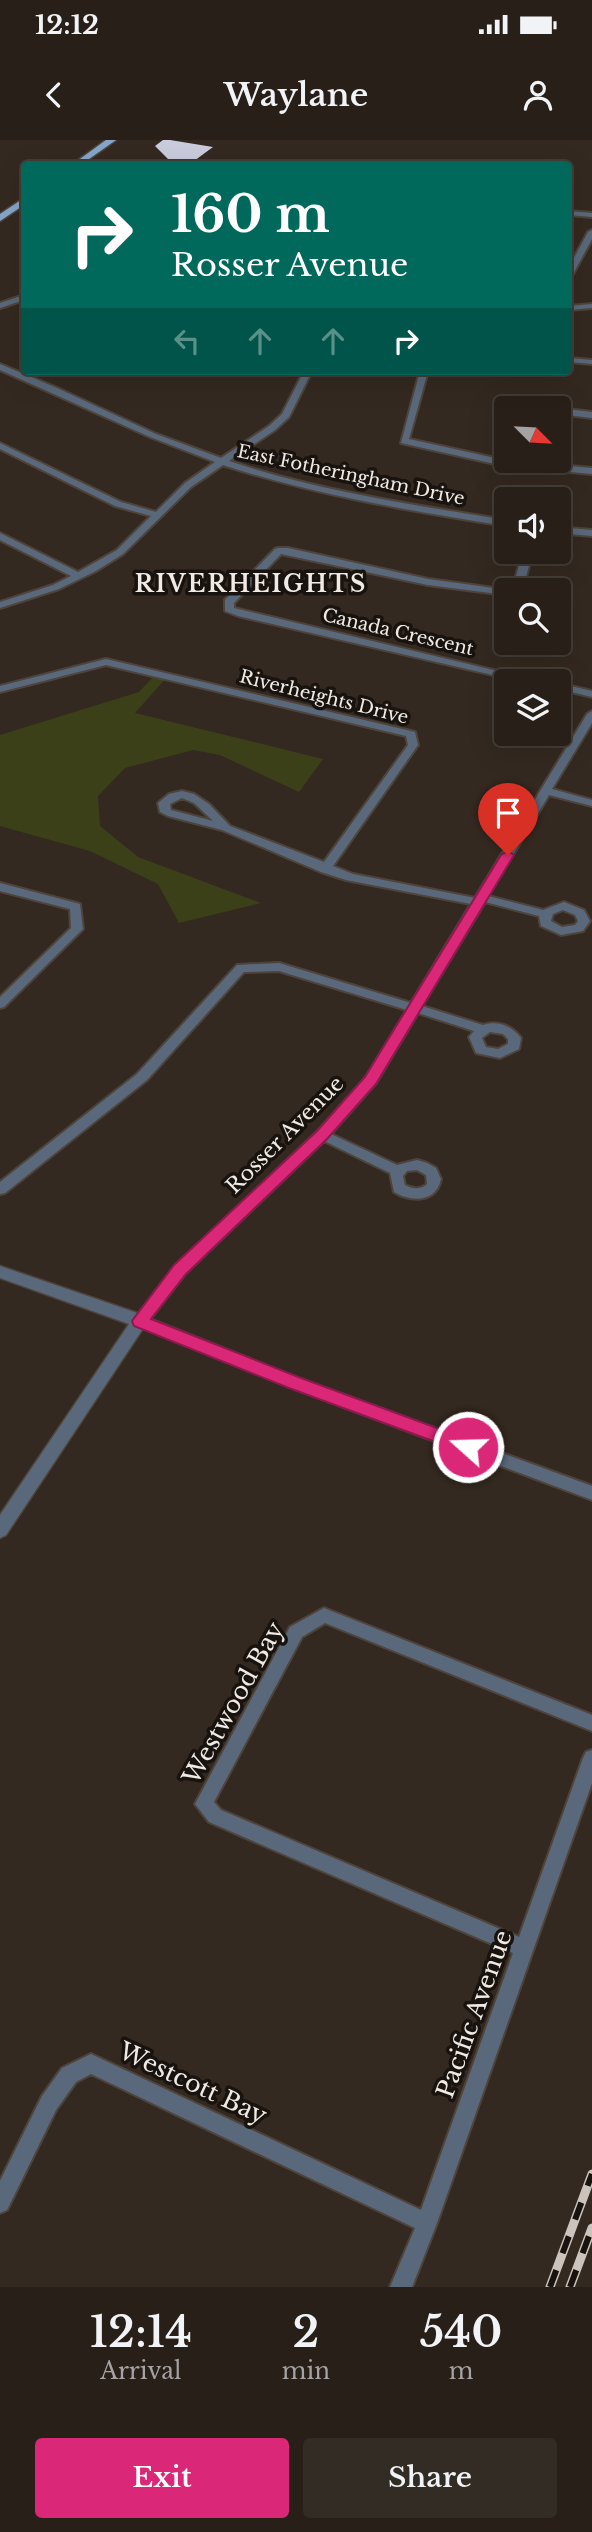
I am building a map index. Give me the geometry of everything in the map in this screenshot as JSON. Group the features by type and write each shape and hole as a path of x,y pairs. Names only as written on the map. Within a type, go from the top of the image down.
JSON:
{"main road":[{"path":"81,161 112,140"},
{"path":"0,218 21,203"}],"street":[{"path":"572,213 592,215"},
{"path":"572,269 592,232"},
{"path":"0,306 21,298"},
{"path":"572,308 592,306"},
{"path":"572,360 592,362"},
{"name":"East Fotheringham Drive","path":"0,366 173,444 219,461 264,475 425,510 494,521"},
{"path":"0,605 78,576 120,551 188,485 219,461 272,428 286,415 306,375"},
{"path":"423,375 404,441 504,463 592,471"},
{"path":"571,413 592,415"},
{"path":"0,446 118,504 159,515"},
{"path":"571,531 592,533"},
{"path":"0,536 78,576"},
{"name":"Canada Crescent","path":"494,590 428,582 278,551 270,556 229,602 229,608 238,613 494,672"},
{"name":"Riverheights Drive","path":"0,689 106,662 411,734 413,746 325,869"},
{"path":"571,689 592,694"},
{"name":"Rosser Avenue","path":"0,1528 140,1321 180,1270 322,1135 371,1080 592,714"},
{"path":"545,791 592,803"},
{"path":"226,828 191,795 177,794 164,803 166,811 172,814 226,828 325,869 381,884 481,900 545,914"},
{"path":"0,887 76,907 77,929 0,1003"},
{"path":"0,1189 142,1077 241,968 279,967 482,1029"},
{"path":"322,1135 398,1171"},
{"path":"0,1272 140,1321 295,1383 592,1493"},
{"name":"Westwood Bay","path":"526,1949 215,1816 204,1804 296,1632 324,1615 592,1724"},
{"name":"Pacific Avenue","path":"401,2287 427,2223 526,1949 592,1758"},
{"name":"Westcott Bay","path":"0,2203 49,2102 69,2075 91,2064 427,2223"}],"green space":[{"path":"156,674 167,677 135,713 323,759 299,792 220,755 193,750 125,768 98,796 100,826 138,857 261,903 179,923 158,884 90,851 0,826 0,735 139,692"}],"building":[{"path":"163,140 170,140 213,147 194,161 170,161 155,146"}],"railway":[{"path":"550,2287 592,2174"},
{"path":"570,2287 592,2228"}],"district":[{"name":"RIVERHEIGHTS","path":"251,584"}],"route":[{"path":"468,1447 295,1383 140,1321 180,1270 322,1135 371,1080 508,855"}]}
